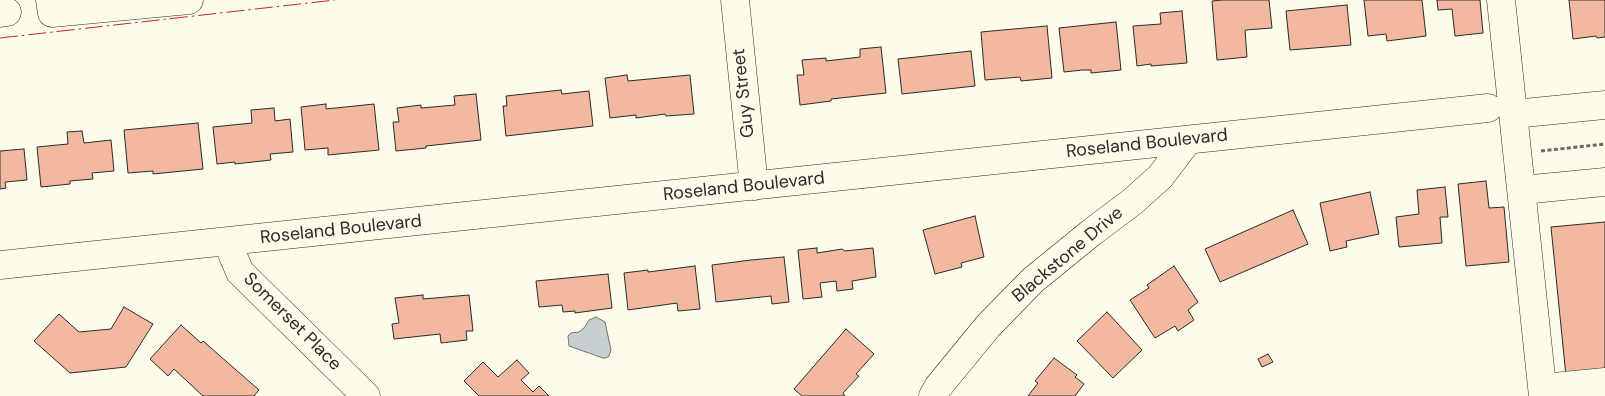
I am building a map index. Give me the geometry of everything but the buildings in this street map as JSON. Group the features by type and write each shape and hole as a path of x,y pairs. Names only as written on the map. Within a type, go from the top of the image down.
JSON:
{"street":[{"path":"50,0 52,13 189,0"},
{"name":"Guy Street","path":"735,0 754,186"},
{"path":"1501,0 1543,392 1605,382"},
{"path":"1514,114 1605,104"},
{"name":"Roseland Boulevard","path":"0,265 1488,108"},
{"name":"Blackstone Drive","path":"932,396 938,386 988,326 1033,280 1132,202 1160,177 1188,140"},
{"path":"1522,190 1605,182"},
{"name":"Somerset Place","path":"228,242 240,272 366,396"}],"path":[{"path":"1538,151 1605,144"}],"shaded area":[{"path":"596,317 605,322 611,350 606,358 569,346 568,336 571,333 579,332 589,320"}],"power":[{"path":"0,38 335,0"}]}
